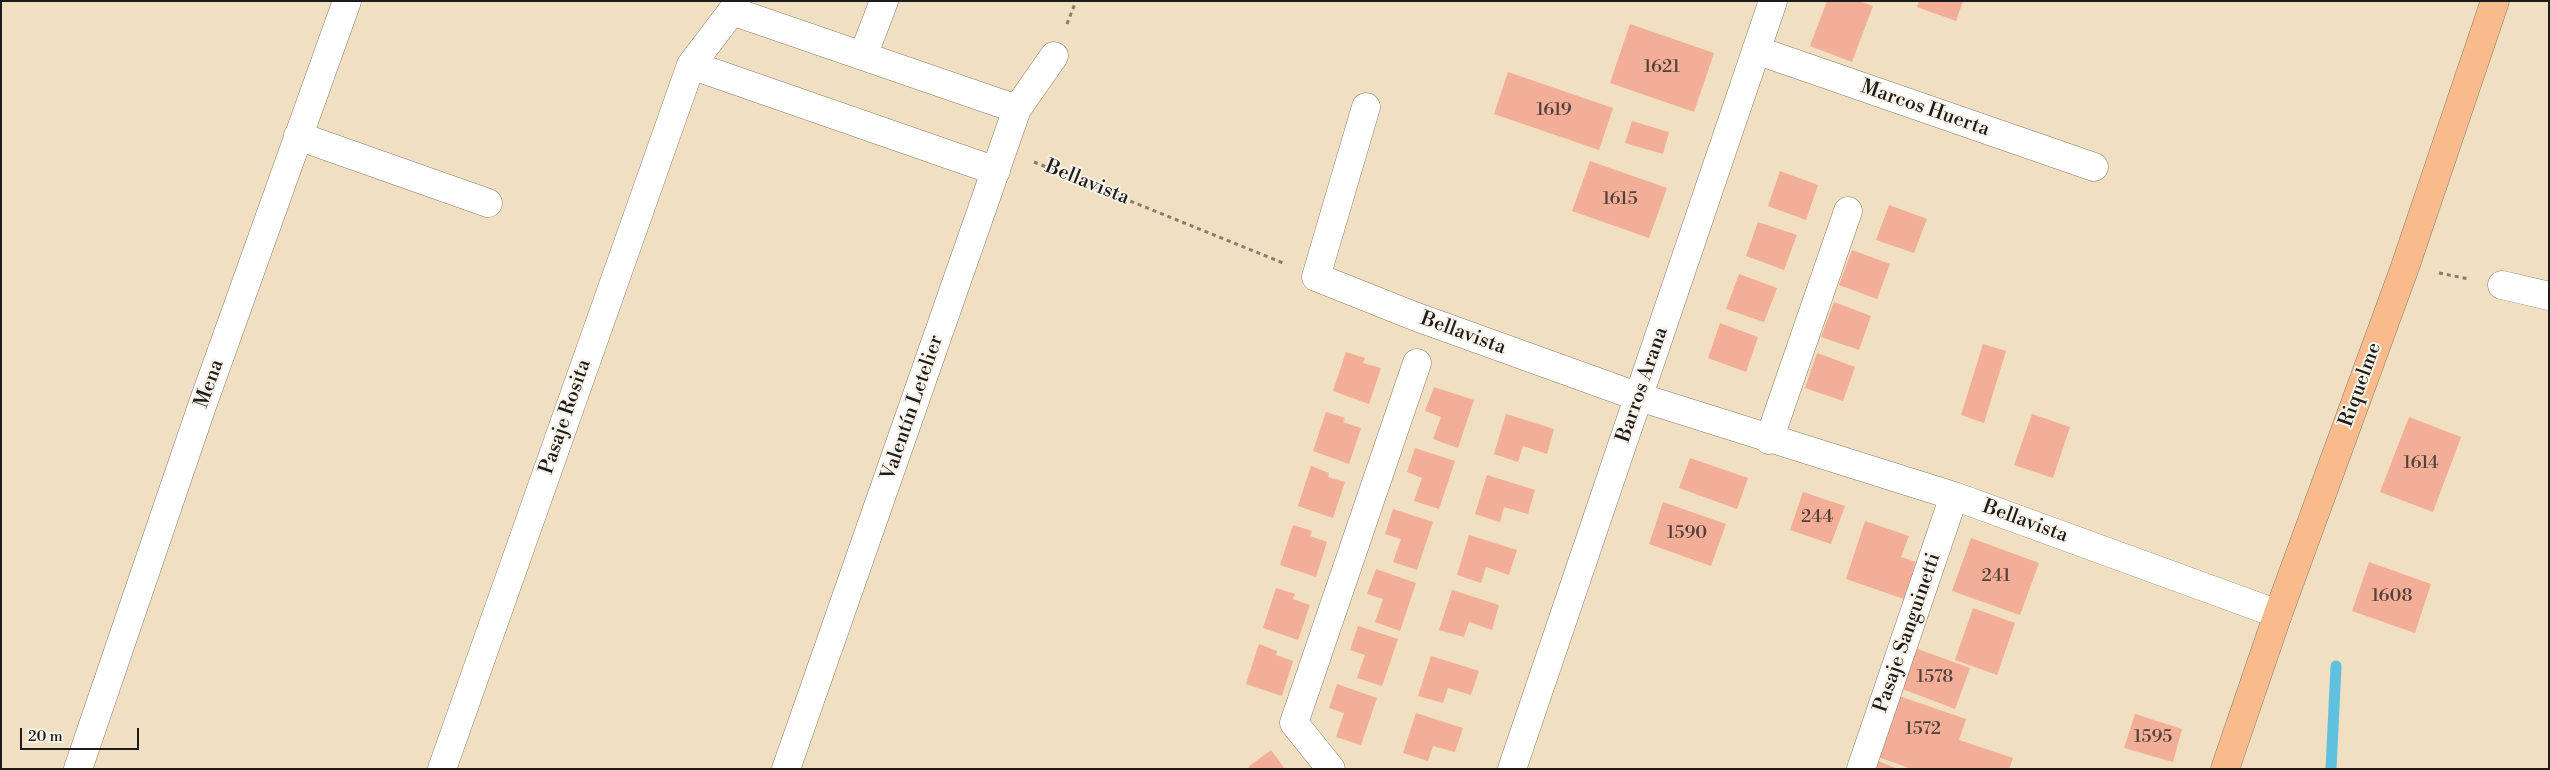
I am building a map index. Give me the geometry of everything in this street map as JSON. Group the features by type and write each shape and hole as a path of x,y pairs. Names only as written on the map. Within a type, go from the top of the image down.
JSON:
{"main road":[{"name":"Riquelme","path":"2225,769 2278,614 2405,267 2495,1"}],"street":[{"name":"Mena","path":"78,769 202,406 347,1"},
{"path":"863,56 884,1"},
{"name":"Barros Arana","path":"1512,769 1773,1"},
{"path":"996,171 691,65 734,6 863,56 1017,109"},
{"name":"Marcos Huerta","path":"1756,50 2094,167"},
{"name":"Valentín Letelier","path":"786,769 1017,109 1054,56"},
{"name":"Pasaje Rosita","path":"442,769 691,65"},
{"path":"1316,276 1366,107"},
{"path":"298,136 488,204"},
{"path":"1769,440 1848,211"},
{"name":"Bellavista","path":"1316,276 1414,316 1639,397 1769,440 1954,496 2278,614"},
{"path":"2502,285 2549,296"},
{"path":"1330,769 1294,723 1417,363"},
{"name":"Pasaje Sanguinetti","path":"1861,769 1954,496"}],"path":[{"name":"Bellavista","path":"996,171 1036,162 1316,276"},
{"path":"2405,267 2502,285"}],"building":[{"path":"1827,1 1859,1 1873,6 1852,62 1810,46"},
{"path":"1919,1 1963,1 1956,21 1917,7"},
{"path":"1630,24 1714,53 1694,112 1610,83"},
{"path":"1508,72 1613,108 1599,150 1494,114"},
{"path":"1632,121 1669,132 1663,154 1625,143"},
{"path":"1590,161 1667,188 1649,238 1572,211"},
{"path":"1780,171 1818,185 1806,220 1768,206"},
{"path":"1889,205 1927,219 1914,253 1876,240"},
{"path":"1758,222 1797,235 1784,270 1746,256"},
{"path":"1852,250 1890,264 1877,299 1839,285"},
{"path":"1739,274 1777,288 1764,322 1726,309"},
{"path":"1834,302 1871,316 1859,350 1821,337"},
{"path":"1720,323 1758,337 1746,372 1708,358"},
{"path":"1983,344 2006,351 1984,423 1961,415"},
{"path":"1346,352 1365,358 1363,363 1381,368 1369,404 1333,391"},
{"path":"1817,353 1855,367 1843,401 1805,388"},
{"path":"1434,387 1474,400 1458,448 1433,439 1441,417 1425,411"},
{"path":"1326,412 1345,418 1343,422 1361,428 1349,464 1313,451"},
{"path":"1506,414 1554,429 1547,454 1523,446 1518,462 1494,454"},
{"path":"2032,414 2070,427 2053,478 2014,465"},
{"path":"2409,417 2461,437 2433,512 2380,492"},
{"path":"1415,448 1455,461 1439,509 1414,501 1422,478 1407,472"},
{"path":"1690,458 1748,478 1737,509 1679,488"},
{"path":"1311,466 1329,473 1328,477 1345,482 1333,518 1298,506"},
{"path":"1487,475 1535,490 1528,514 1504,507 1500,522 1475,514"},
{"path":"1803,492 1845,506 1831,544 1790,530"},
{"path":"1663,502 1726,524 1711,566 1649,544"},
{"path":"1393,509 1433,522 1417,570 1393,562 1401,539 1385,534"},
{"path":"1865,521 1909,536 1901,557 1916,562 1904,599 1846,579"},
{"path":"1293,525 1312,531 1310,536 1327,542 1316,577 1280,565"},
{"path":"1469,535 1517,550 1509,575 1486,567 1481,583 1457,575"},
{"path":"1971,538 2039,563 2020,615 1952,591"},
{"path":"2369,562 2431,584 2415,633 2352,611"},
{"path":"1376,569 1416,583 1400,631 1375,622 1383,599 1367,594"},
{"path":"1276,588 1295,594 1293,599 1310,605 1298,640 1263,628"},
{"path":"1452,590 1499,605 1492,630 1469,622 1464,637 1439,630"},
{"path":"1973,608 2015,623 1997,675 1955,660"},
{"path":"1358,626 1398,639 1382,686 1357,678 1365,655 1350,650"},
{"path":"1259,644 1277,651 1276,655 1293,661 1282,696 1246,684"},
{"path":"1915,648 1970,668 1955,709 1900,688"},
{"path":"1431,656 1479,671 1471,695 1448,688 1443,703 1418,696"},
{"path":"1337,684 1377,698 1361,745 1336,737 1344,713 1329,708"},
{"path":"1896,695 1966,719 1959,740 2013,758 2009,769 1912,769 1875,756"},
{"path":"1416,713 1463,728 1455,752 1433,746 1428,761 1403,753"},
{"path":"2135,714 2182,729 2173,762 2124,748"},
{"path":"1271,750 1285,769 1250,769 1248,767"},
{"path":"1873,759 1898,769 1870,769"}],"waterway":[{"path":"2331,769 2336,666"}]}
